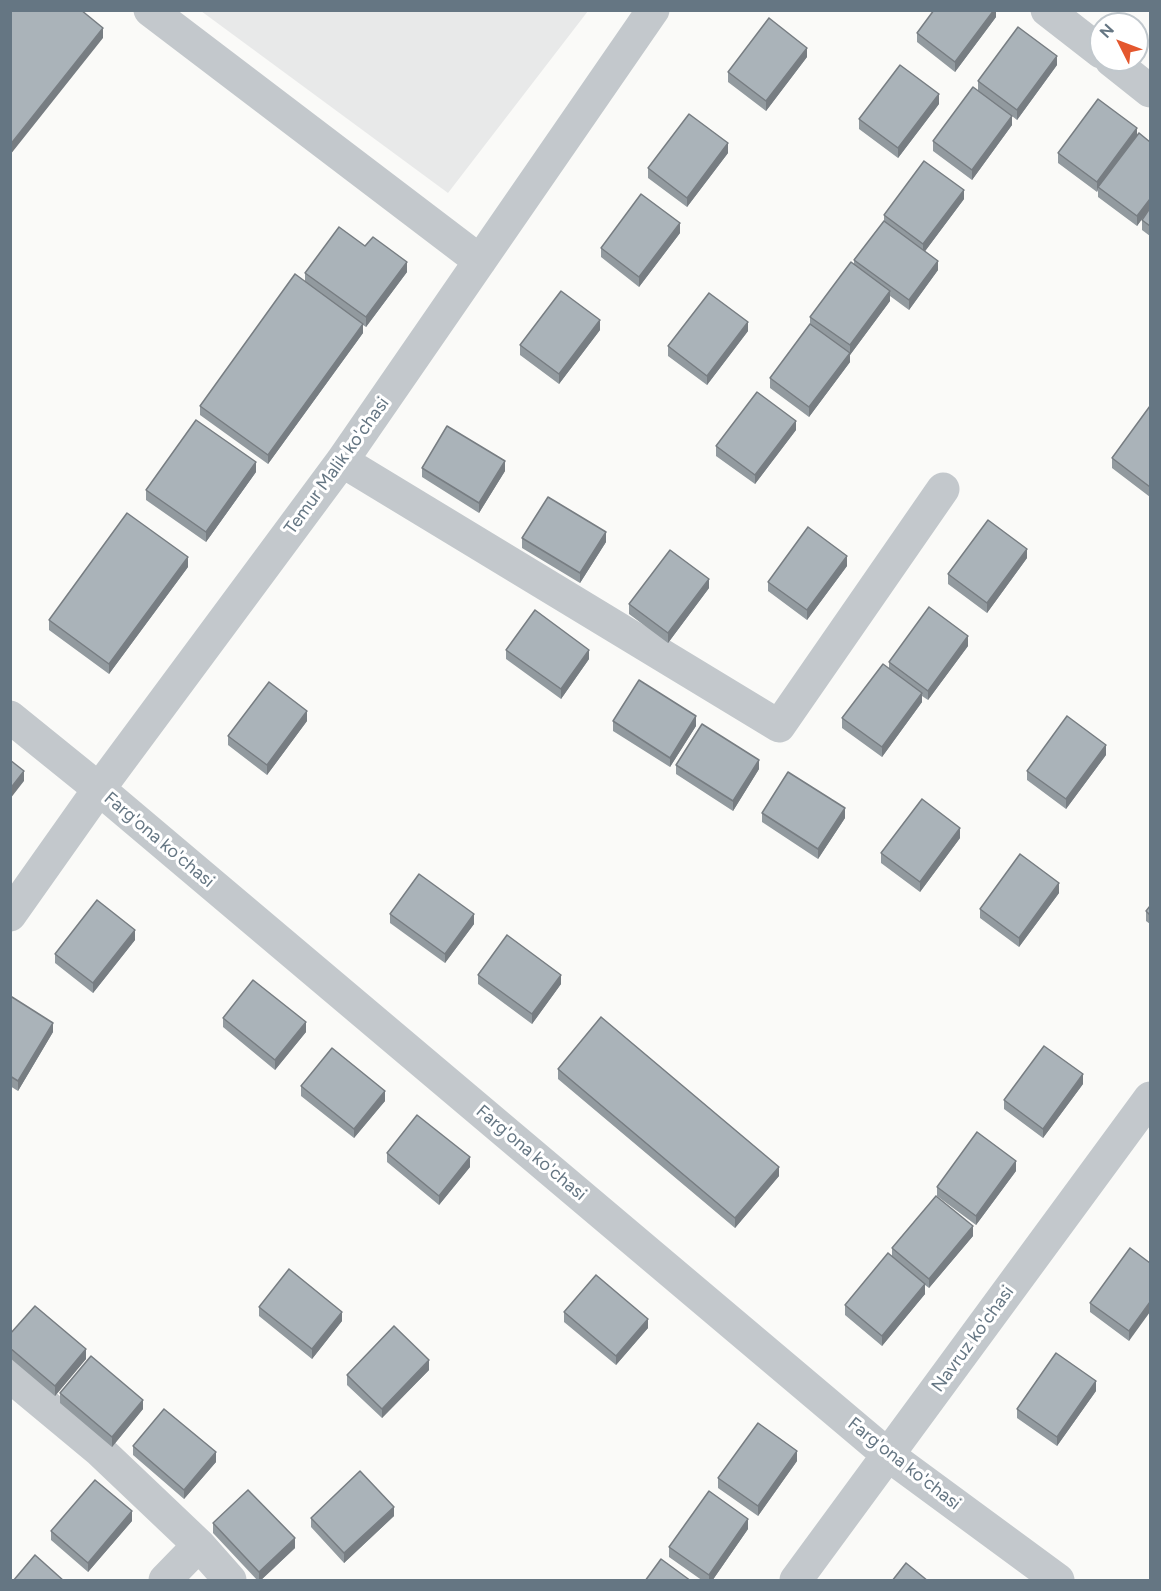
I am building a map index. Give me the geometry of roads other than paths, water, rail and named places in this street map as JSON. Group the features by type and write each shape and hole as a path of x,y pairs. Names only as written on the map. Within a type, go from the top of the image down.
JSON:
{"street":[{"path":"150,10 480,261"},
{"name":"Temur Malik ko'chasi","path":"10,915 99,789 342,461 653,10"},
{"path":"1047,10 1089,43"},
{"path":"1126,72 1150,91"},
{"path":"342,461 779,726 944,489"},
{"name":"Farg'ona ko'chasi","path":"10,717 99,789 888,1455 1058,1581"},
{"name":"Navruz ko'chasi","path":"796,1581 1150,1098"},
{"path":"10,1377 99,1450 199,1545 230,1581"},
{"path":"165,1581 199,1545"}]}
